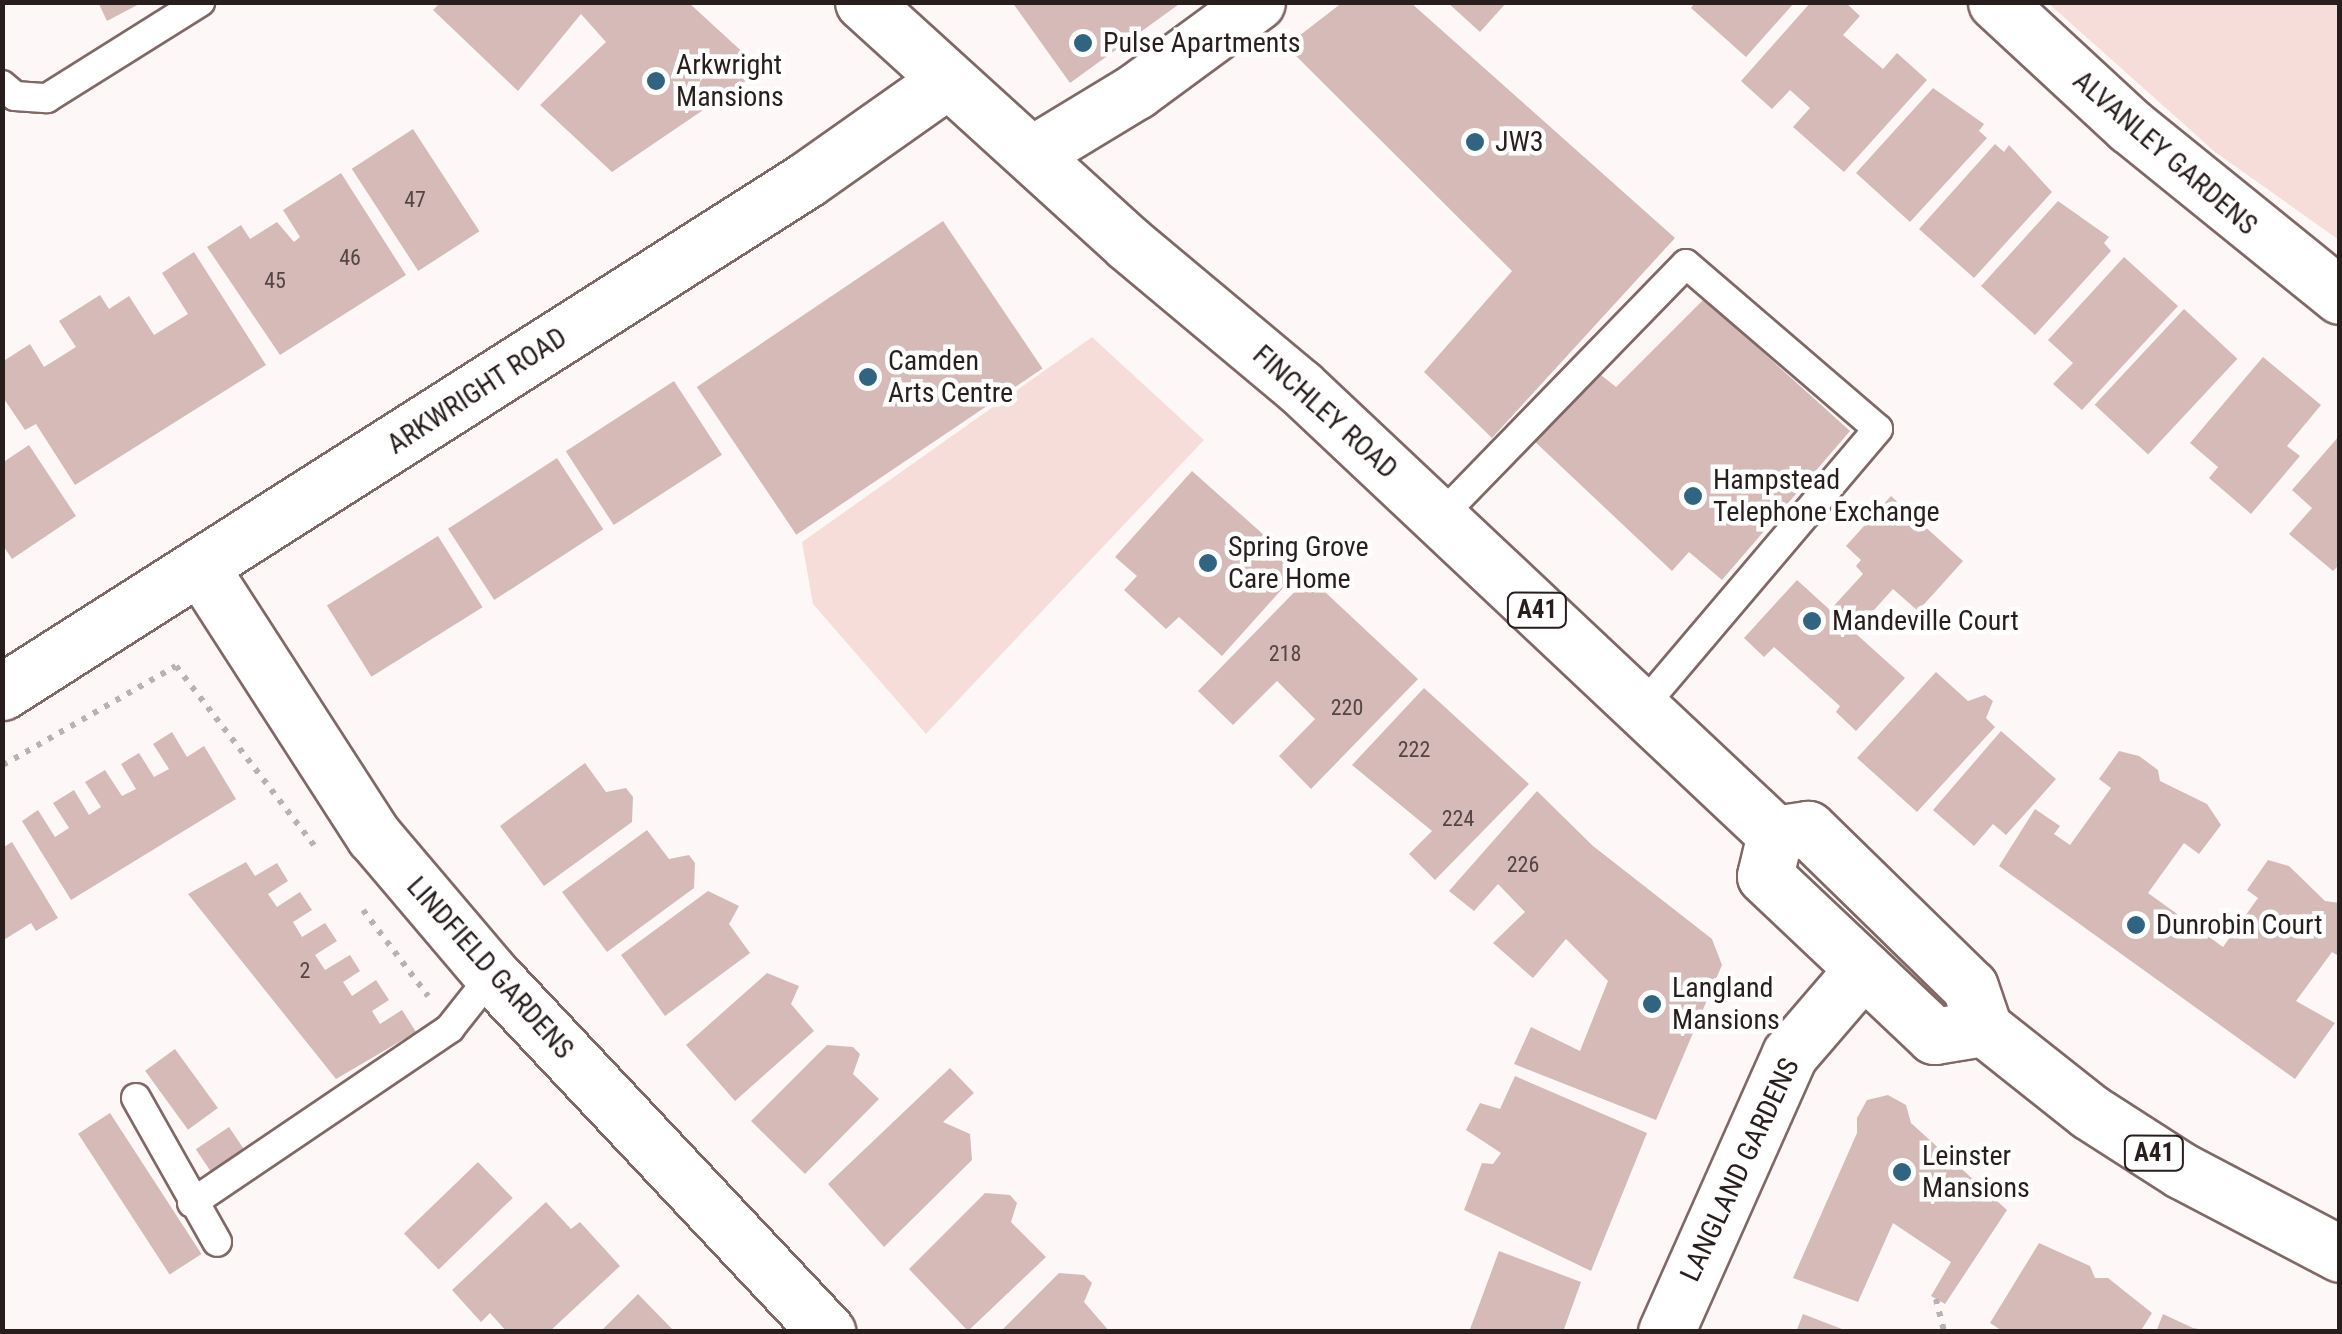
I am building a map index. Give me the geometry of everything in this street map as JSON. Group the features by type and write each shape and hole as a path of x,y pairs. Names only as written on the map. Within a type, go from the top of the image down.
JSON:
{"main road":[{"name":"FINCHLEY ROAD","path":"863,2 946,82 1441,516 1776,834"},
{"path":"1032,154 1136,92 1257,2"},
{"name":"ALVANLEY GARDENS","path":"1996,2 2144,138 2340,296"},
{"name":"ARKWRIGHT ROAD","path":"2,692 806,180 946,82"},
{"name":"LINDFIELD GARDENS","path":"200,568 374,836 492,975 827,1332"},
{"name":"A41","path":"1776,834 1808,829 1970,988 1984,1028 2090,1112 2182,1171 2340,1254"},
{"path":"1776,834 1765,876 1934,1036 1984,1028"},
{"name":"LANGLAND GARDENS","path":"1666,1332 1790,1054 1863,968"}],"lane":[{"path":"2,85 15,96 47,98 200,2"},
{"path":"1441,516 1686,264 1878,429 1642,707"},
{"path":"192,1203 450,1028 492,975"},
{"path":"136,1098 216,1242"}],"path":[{"path":"3,766 176,666 320,854"},
{"path":"355,898 412,972"},
{"path":"1936,1300 1944,1332"}],"shaded area":[{"path":"2048,3 2339,3 2339,240 2215,152"},
{"name":"Camden Arts Centre","path":"1092,337 1204,440 926,734 813,604 802,542"}],"building":[{"path":"98,2 143,2 107,21"},
{"name":"Arkwright Mansions","path":"441,2 688,2 762,70 612,172 540,105 606,42 581,14 518,91 433,10"},
{"name":"Pulse Apartments","path":"1012,2 1182,2 1070,83"},
{"name":"JW3","path":"1343,2 1410,2 1675,238 1492,438 1424,372 1512,271 1286,46"},
{"path":"1447,2 1507,2 1480,32"},
{"path":"1695,2 1795,2 1746,57 1691,8"},
{"path":"1811,2 1845,2 1860,16 1843,35 1883,69 1897,53 1927,80 1844,172 1793,127 1810,108 1790,90 1772,109 1741,81"},
{"path":"1933,88 1984,124 1979,131 1987,138 1910,222 1856,173"},
{"path":"413,129 479,231 418,271 352,169"},
{"path":"1995,144 2004,152 2009,145 2052,192 1974,278 1919,229"},
{"path":"341,173 406,275 280,355 207,247 241,225 250,239 277,222 294,242 300,237 283,210"},
{"path":"2058,201 2109,237 2104,243 2111,251 2035,335 1981,286"},
{"name":"Camden Arts Centre","path":"943,221 1043,369 796,535 697,387"},
{"path":"194,252 266,365 75,485 36,424 25,430 2,396 2,362 30,344 44,367 76,347 59,321 100,295 109,309 129,296 154,335 188,314 162,273"},
{"path":"2124,257 2178,306 2082,410 2053,384 2073,363 2048,340"},
{"name":"Hampstead Telephone Exchange","path":"1704,299 1850,431 1722,580 1689,552 1672,571 1532,439 1601,375 1616,387"},
{"path":"2184,309 2237,359 2148,455 2095,405"},
{"path":"2263,357 2321,405 2287,446 2300,456 2251,514 2209,478 2218,467 2190,443"},
{"path":"674,381 722,455 614,525 566,451"},
{"path":"2340,435 2340,564 2333,571 2289,534 2312,508 2292,490"},
{"path":"29,445 76,516 12,559 2,544 2,463"},
{"path":"557,458 603,529 494,600 448,529"},
{"name":"Spring Grove Care Home","path":"1192,471 1301,568 1222,656 1179,617 1166,629 1124,590 1137,576 1115,557"},
{"name":"Mandeville Court","path":"1891,496 1963,561 1918,611 1893,589 1854,632 1905,678 1856,731 1836,712 1840,706 1774,647 1764,657 1744,638 1797,580 1830,610 1863,574 1856,566 1861,560 1846,546"},
{"path":"438,536 483,607 371,677 327,605"},
{"path":"1309,577 1418,679 1311,789 1279,756 1315,719 1277,681 1233,725 1198,691"},
{"path":"1936,672 1968,701 1985,695 1993,701 1986,718 1995,727 1917,812 1857,758"},
{"path":"1424,688 1529,784 1435,880 1409,854 1432,831 1352,765"},
{"path":"2001,731 2056,779 2006,835 1993,824 1974,846 1933,810"},
{"path":"172,732 187,757 204,746 236,799 71,900 22,821 38,810 55,837 69,828 53,803 74,790 89,815 101,807 85,782 105,770 122,796 136,789 121,764 139,753 154,777 169,769 153,744"},
{"name":"Dunrobin Court","path":"2119,751 2139,756 2158,770 2160,781 2207,804 2221,825 2199,854 2184,843 2148,893 2223,947 2258,898 2247,890 2268,860 2289,866 2325,901 2340,903 2340,957 2332,952 2296,1001 2335,1023 2295,1079 1999,866 2035,809 2060,826 2054,834 2070,845 2111,788 2099,779"},
{"path":"585,763 606,792 626,788 633,797 632,822 544,886 500,826"},
{"name":"Langland Mansions","path":"1537,791 1593,846 1712,939 1722,965 1656,1120 1514,1064 1531,1027 1580,1051 1608,981 1566,939 1533,978 1493,943 1525,912 1498,884 1474,911 1449,891"},
{"path":"647,830 669,859 689,855 695,863 694,888 607,952 562,892"},
{"path":"12,842 58,918 36,931 31,923 2,941 2,848"},
{"path":"246,862 255,876 277,863 288,881 268,894 277,907 300,892 312,910 293,922 302,937 325,923 337,941 315,955 325,970 350,955 360,971 343,982 352,996 376,980 389,1000 372,1011 380,1024 402,1010 416,1032 336,1079 188,894"},
{"path":"708,891 739,906 729,924 750,953 665,1016 621,955"},
{"path":"767,973 799,986 791,1004 814,1031 735,1101 686,1045"},
{"path":"827,1045 853,1047 860,1054 853,1074 879,1099 805,1174 751,1121"},
{"path":"175,1049 218,1108 188,1130 145,1071"},
{"path":"950,1068 974,1093 943,1122 970,1134 972,1160 884,1247 828,1184"},
{"path":"1515,1076 1647,1133 1591,1271 1464,1210 1482,1163 1493,1164 1501,1153 1466,1130 1480,1103 1500,1109"},
{"name":"Leinster Mansions","path":"1888,1095 1906,1105 1911,1123 2007,1210 1945,1304 1931,1296 1951,1262 1893,1223 1858,1302 1793,1278 1857,1133 1857,1118 1867,1100"},
{"path":"110,1113 201,1254 170,1275 78,1134"},
{"path":"229,1127 247,1154 214,1176 196,1149"},
{"path":"478,1162 513,1198 439,1270 404,1234"},
{"path":"985,1193 1010,1195 1017,1203 1011,1222 1046,1257 968,1331 909,1269"},
{"path":"546,1202 571,1229 580,1222 620,1266 549,1332 507,1332 490,1313 481,1322 452,1290"},
{"path":"2039,1243 2090,1266 2095,1278 2108,1278 2152,1313 2140,1332 2004,1332 1990,1323"},
{"path":"1499,1251 1581,1282 1563,1332 1469,1332"},
{"path":"1059,1273 1084,1275 1092,1283 1084,1302 1110,1332 1000,1332"},
{"path":"638,1294 675,1332 600,1332"},
{"path":"1803,1314 1847,1331 1847,1332 1796,1332"},
{"path":"2163,1314 2193,1328 2218,1332 2156,1332"}],"place":[{"name":"Pulse Apartments","path":"1083,43"},
{"name":"Arkwright Mansions","path":"656,81"},
{"name":"JW3","path":"1475,142"},
{"name":"Camden Arts Centre","path":"868,377"},
{"name":"Hampstead Telephone Exchange","path":"1693,496"},
{"name":"Spring Grove Care Home","path":"1208,563"},
{"name":"Mandeville Court","path":"1812,621"},
{"name":"Dunrobin Court","path":"2136,925"},
{"name":"Langland Mansions","path":"1652,1004"},
{"name":"Leinster Mansions","path":"1902,1172"}]}
